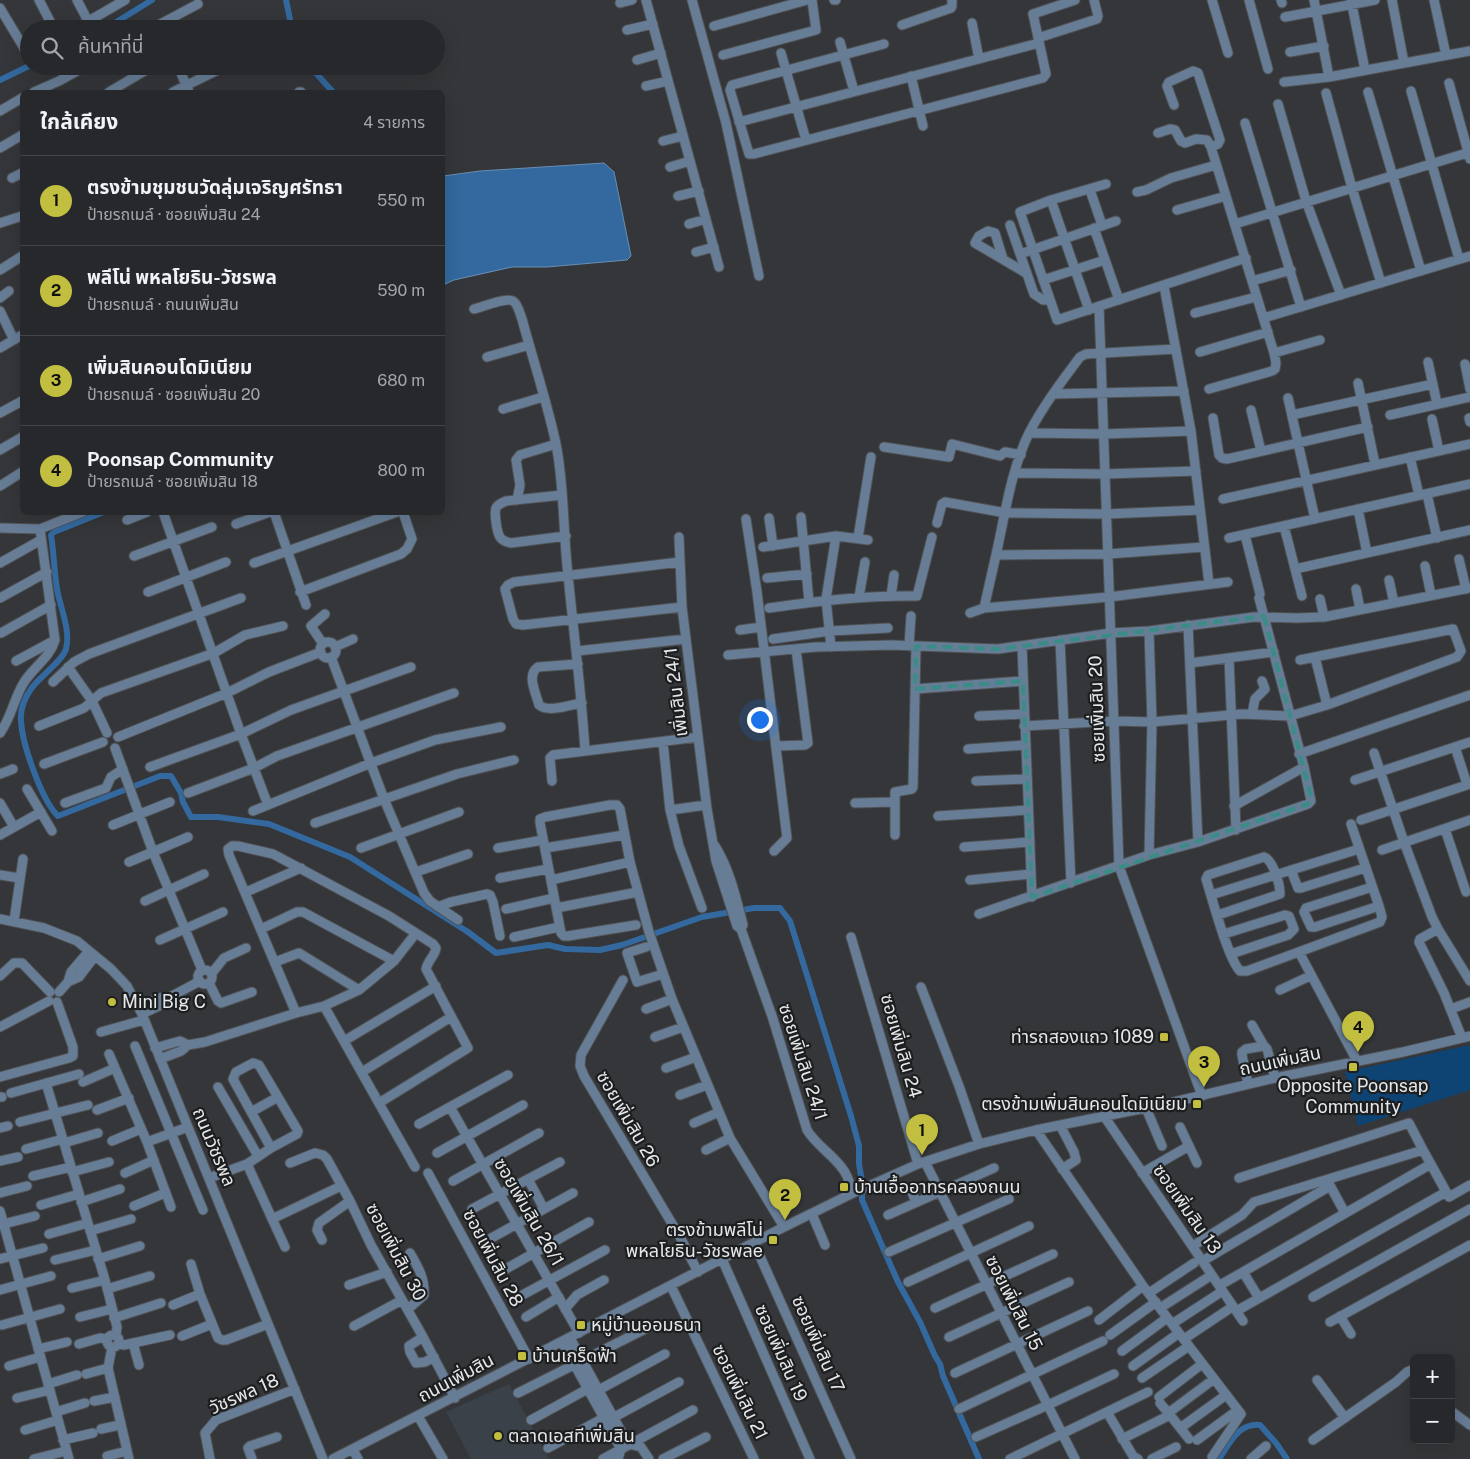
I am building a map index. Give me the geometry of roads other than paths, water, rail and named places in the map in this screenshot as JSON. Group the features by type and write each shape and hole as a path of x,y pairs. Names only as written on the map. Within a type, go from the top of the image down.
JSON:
{"street":[{"path":"39,0 49,20"},
{"path":"77,0 87,20"},
{"path":"620,3 632,0"},
{"path":"646,0 719,267"},
{"path":"692,0 726,123 759,276"},
{"path":"714,26 807,0"},
{"path":"723,55 816,30 812,0"},
{"path":"902,25 951,8 952,0"},
{"path":"884,44 730,86 749,154 1043,78 1046,74 1033,14 1075,0"},
{"path":"739,122 979,59 1038,41 1097,19 1094,0"},
{"path":"1212,0 1228,53"},
{"path":"1249,0 1268,69"},
{"path":"1314,0 1329,76"},
{"path":"1285,17 1352,2 1375,0"},
{"path":"1392,0 1404,63"},
{"path":"1434,0 1446,55"},
{"path":"90,20 120,1"},
{"path":"1352,2 1365,70"},
{"path":"171,20 198,4"},
{"path":"0,8 20,41"},
{"path":"972,23 979,59"},
{"path":"627,30 653,24"},
{"path":"840,42 854,91"},
{"path":"1290,52 1324,46"},
{"path":"1284,82 1470,51"},
{"path":"637,60 661,53"},
{"path":"781,53 806,140"},
{"path":"1174,105 1167,86 1169,82 1193,71 1198,73 1220,140 1218,144 1211,147"},
{"path":"39,90 70,75"},
{"path":"112,90 138,75"},
{"path":"182,75 187,89 211,75"},
{"path":"910,76 923,126"},
{"path":"646,86 668,80"},
{"path":"1235,224 1306,201 1469,154 1449,83"},
{"path":"1411,91 1459,259"},
{"path":"1368,92 1421,271"},
{"path":"1326,93 1381,283"},
{"path":"0,111 20,99"},
{"path":"1278,104 1306,201 1341,295"},
{"path":"1245,123 1301,307"},
{"path":"1158,133 1170,129 1175,130 1181,141 1185,143 1202,139 1207,140 1211,147 1246,258 1276,363 1275,369 1272,371 1209,390"},
{"path":"0,148 20,136"},
{"path":"663,141 683,136"},
{"path":"670,167 690,161"},
{"path":"1137,192 1146,190 1171,178 1216,165"},
{"path":"12,178 20,174"},
{"path":"1106,184 1051,200 1020,212 1057,320 1246,258"},
{"path":"1090,190 1105,260 1119,300"},
{"path":"678,196 699,191"},
{"path":"1177,210 1226,196"},
{"path":"1051,200 1089,310"},
{"path":"0,223 20,217"},
{"path":"689,224 706,219"},
{"path":"1020,254 1116,221"},
{"path":"1010,225 1034,294 1043,300 1049,300"},
{"path":"696,252 714,247"},
{"path":"1267,317 1470,256"},
{"path":"0,270 20,257"},
{"path":"1003,259 1026,273"},
{"path":"1043,280 1105,260"},
{"path":"1252,281 1290,270"},
{"path":"1164,286 1191,431 1209,584"},
{"path":"0,298 9,291"},
{"path":"1195,314 1256,297"},
{"path":"474,309 507,300 513,301 517,306 556,444 585,750"},
{"name":"ซอยเพิ่มสิน 20","path":"1099,306 1119,866 1202,1096"},
{"path":"0,311 14,340"},
{"path":"1200,352 1268,332"},
{"path":"0,348 20,336"},
{"path":"1274,353 1320,340"},
{"path":"487,357 529,345"},
{"path":"984,608 1015,473 1029,433 1053,394 1083,355 1176,349"},
{"path":"1428,362 1436,399"},
{"path":"1465,364 1470,389"},
{"path":"1358,382 1375,464"},
{"path":"1292,415 1433,384"},
{"path":"1053,394 1184,390"},
{"path":"503,409 543,397"},
{"path":"1390,415 1470,397"},
{"path":"1288,398 1315,519"},
{"path":"0,413 20,401"},
{"path":"1251,410 1260,452"},
{"path":"1213,418 1220,455 1222,458 1227,459 1368,427"},
{"path":"1432,419 1439,451"},
{"path":"1029,433 1104,434 1191,431"},
{"path":"0,450 20,438"},
{"path":"517,500 520,486 517,457 556,444"},
{"path":"884,447 949,457 952,444 1000,456 1005,452 1021,455"},
{"path":"1223,499 1470,444"},
{"path":"1410,457 1437,538"},
{"path":"858,538 871,458"},
{"path":"1015,473 1105,474 1196,471"},
{"path":"0,486 20,473"},
{"path":"1229,538 1470,484"},
{"path":"562,495 506,501 499,504 495,515 500,537 511,543 566,536"},
{"path":"937,523 942,504 945,502 1006,513 1106,514 1200,510"},
{"path":"1358,510 1367,553"},
{"path":"0,528 40,529 75,515"},
{"path":"127,520 140,515"},
{"path":"164,515 268,805"},
{"path":"236,524 262,515"},
{"path":"275,515 306,605"},
{"path":"254,563 389,515"},
{"path":"300,592 401,554 407,549 412,539 404,515"},
{"path":"801,517 809,602"},
{"path":"769,518 768,546 836,536 868,540"},
{"path":"746,519 787,838 774,851"},
{"path":"1284,526 1302,596"},
{"path":"134,556 212,527"},
{"path":"0,733 6,724 24,682 51,651 55,640 40,529"},
{"path":"1295,569 1470,530"},
{"path":"979,914 1150,855 1236,830 1308,804 1311,801 1245,535"},
{"path":"831,647 826,599 836,536"},
{"name":"เพิ่มสิน 24/1","path":"679,537 682,607 706,805 712,842 724,860 740,925"},
{"path":"769,608 826,599 917,596 932,538"},
{"path":"0,563 41,540"},
{"path":"996,555 1108,554 1204,548"},
{"path":"728,654 891,645 977,649 1022,646 1111,633 1149,631 1264,616 1324,617 1468,588 1459,559"},
{"path":"148,592 226,562"},
{"path":"680,562 514,582 505,589 516,624 573,620 682,607"},
{"path":"859,597 865,562"},
{"path":"1425,566 1431,595"},
{"path":"0,598 47,572"},
{"path":"767,578 806,574"},
{"path":"891,596 894,575"},
{"path":"1389,580 1394,602"},
{"path":"970,613 984,608 1110,597 1228,582"},
{"path":"1356,588 1360,609"},
{"path":"53,682 80,658 241,598"},
{"path":"1320,599 1324,617"},
{"path":"1,632 51,605"},
{"path":"118,737 227,693 322,648 330,642 335,647 335,653 331,657 325,657 322,648 312,626 325,614"},
{"path":"896,835 895,792 912,789 913,787 915,688 911,616"},
{"path":"39,726 84,708 101,693 214,653 246,635 283,626"},
{"path":"1188,626 1198,842"},
{"path":"740,630 761,627"},
{"path":"773,639 830,631 888,628"},
{"path":"1024,726 1114,721 1152,722 1252,714 1290,716 1327,705 1457,657 1461,651 1453,629 1300,660"},
{"path":"1149,631 1152,722 1150,855"},
{"path":"335,647 353,639"},
{"path":"577,651 686,639"},
{"path":"16,661 55,640"},
{"path":"1060,640 1071,883"},
{"path":"1022,646 1032,896"},
{"path":"776,746 805,745 808,743 796,649"},
{"path":"1190,663 1274,652"},
{"path":"331,657 384,799 426,897 458,920"},
{"path":"1315,657 1327,705"},
{"path":"1229,658 1236,830"},
{"path":"578,664 538,668 534,670 531,676 538,705 542,708 549,709 582,704"},
{"path":"68,667 92,701 107,733"},
{"path":"150,767 241,734 291,710 411,667"},
{"path":"915,688 1023,681"},
{"path":"1252,714 1255,700 1264,689 1262,681"},
{"path":"188,793 254,768 277,756 454,693"},
{"path":"1299,754 1470,695"},
{"path":"979,716 1024,714"},
{"path":"253,811 371,763 435,740 501,728"},
{"path":"107,733 113,733 118,737"},
{"path":"103,742 107,733"},
{"path":"115,748 118,743 118,737"},
{"path":"552,781 551,756 585,750 698,737"},
{"path":"103,742 105,746 115,748"},
{"path":"44,764 103,742"},
{"path":"663,742 670,810 680,846 702,908"},
{"path":"1355,780 1470,742"},
{"path":"968,749 1025,746"},
{"path":"1361,820 1469,784 1455,746"},
{"path":"115,748 153,852 202,970 198,973 198,977 207,979"},
{"path":"1374,753 1392,810 1438,929 1469,977"},
{"path":"315,823 457,774 514,760"},
{"path":"1234,806 1304,767"},
{"path":"0,774 13,769"},
{"path":"65,804 106,788 111,777 123,769"},
{"path":"976,781 1027,779"},
{"path":"28,789 52,831"},
{"path":"113,825 170,802"},
{"path":"855,803 894,802"},
{"path":"0,803 14,827"},
{"path":"636,925 564,936 556,908 540,819 610,805 617,805 620,808 630,862 649,932 649,944 730,1138 784,1227"},
{"path":"670,810 706,805"},
{"path":"938,816 1028,810"},
{"path":"0,835 41,812"},
{"path":"361,848 459,812"},
{"path":"1382,850 1470,820"},
{"path":"1218,915 1278,895 1280,891 1270,861 1264,857 1207,876 1211,895 1224,934 1238,969 1244,972 1303,948 1380,922 1382,917 1379,906 1351,824"},
{"path":"1445,829 1466,892"},
{"path":"498,848 624,835"},
{"path":"129,862 188,838"},
{"path":"964,847 1030,842"},
{"path":"296,1013 229,855 228,849 232,846 273,854 389,916 433,944 436,948 426,968 468,1048 379,1103"},
{"path":"1211,895 1359,849"},
{"path":"416,872 468,854"},
{"path":"14,921 22,859"},
{"path":"551,880 630,862"},
{"path":"246,892 301,868"},
{"path":"1291,870 1296,885 1298,888 1301,888 1366,868"},
{"path":"500,878 548,869"},
{"path":"0,874 19,878"},
{"path":"145,901 204,874"},
{"path":"970,880 1031,874"},
{"path":"1372,886 1306,908 1304,912 1311,927 1315,927 1379,906"},
{"path":"556,908 638,892"},
{"path":"438,907 451,902 487,894 490,895 500,936"},
{"path":"506,908 554,898"},
{"path":"160,940 224,912"},
{"path":"261,929 297,912 303,912 394,961"},
{"path":"1224,934 1285,914 1291,918 1294,929 1288,935 1231,954"},
{"name":"ถนนวัชรพล","path":"0,919 44,928 77,941 127,986 156,1048 323,1459"},
{"name":"ซอยเพิ่มสิน 24/1","path":"740,925 772,1016 808,1130 812,1138 841,1166 860,1190"},
{"path":"514,937 560,927"},
{"path":"1438,929 1420,938 1419,942 1466,1037"},
{"path":"160,1059 181,1051 188,1045 232,1034 324,1006 359,990 394,961 416,933"},
{"name":"ซอยเพิ่มสิน 24","path":"851,937 921,1163"},
{"path":"649,944 627,954 637,982 663,974"},
{"path":"101,1032 163,1004 170,997 207,979 224,958 246,948"},
{"path":"1303,948 1310,976 1357,1061"},
{"path":"0,1027 54,997 68,982 79,977 92,953"},
{"path":"275,962 299,953 359,990"},
{"path":"0,976 14,963 22,963 54,997 72,1048 72,1056 69,1058 0,1078"},
{"path":"1280,990 1310,976"},
{"path":"207,979 220,1003 252,992"},
{"name":"ซอยเพิ่มสิน 26","path":"623,980 581,1055 580,1066 584,1076 680,1237 698,1272"},
{"path":"344,1041 436,986"},
{"path":"921,988 979,1144"},
{"path":"646,1009 672,999"},
{"path":"1451,1009 1470,1002"},
{"path":"324,1006 415,1167"},
{"path":"362,1072 451,1017"},
{"path":"1252,1025 1269,1053 1275,1078"},
{"path":"655,1037 683,1027"},
{"name":"ถนนเพิ่มสิน","path":"333,1459 455,1398 784,1227 921,1163 979,1144 1036,1130 1202,1096 1248,1084 1466,1037"},
{"path":"156,1048 180,1041 188,1045"},
{"path":"135,1046 203,1210"},
{"path":"1248,1084 1242,1052 1246,1049 1264,1046"},
{"path":"109,1054 147,1142 171,1207"},
{"path":"666,1068 696,1057"},
{"path":"209,1178 247,1164 294,1136 298,1131 260,1065 257,1063 236,1072 233,1079 271,1148"},
{"path":"4,1096 46,1083 81,1078 114,1068"},
{"path":"418,1124 508,1075"},
{"path":"46,1083 117,1327 108,1368 128,1455 108,1456"},
{"path":"680,1095 708,1085"},
{"path":"218,1087 258,1156"},
{"path":"251,1112 278,1097"},
{"path":"97,1110 129,1098"},
{"path":"20,1122 88,1105"},
{"path":"436,1153 522,1105"},
{"name":"ซอยเพิ่มสิน 26/1","path":"450,1107 579,1333"},
{"path":"1146,1108 1162,1146"},
{"path":"694,1123 719,1112"},
{"name":"ซอยเพิ่มสิน 13","path":"1104,1116 1243,1321"},
{"path":"1239,1178 1409,1123 1449,1197 1470,1185"},
{"path":"1060,1125 1074,1152 1076,1160 1062,1170"},
{"path":"147,1142 188,1127"},
{"path":"1180,1127 1197,1163"},
{"path":"112,1141 141,1129"},
{"path":"1036,1130 1146,1290 1242,1414 1212,1457"},
{"path":"26,1149 98,1133"},
{"path":"453,1181 539,1133"},
{"path":"706,1150 730,1138"},
{"path":"1142,1173 1189,1146"},
{"path":"1196,1244 1242,1215 1254,1202 1328,1183 1423,1150"},
{"name":"ซอยเพิ่มสิน 30","path":"290,1164 314,1152 324,1155 327,1159 371,1245 424,1337 455,1398"},
{"path":"0,1161 18,1157"},
{"path":"125,1173 154,1160"},
{"path":"33,1176 109,1162"},
{"path":"472,1209 560,1162"},
{"name":"ซอยเพิ่มสิน 15","path":"921,1163 940,1192 1075,1459"},
{"path":"247,1164 285,1247"},
{"path":"1222,1284 1431,1164"},
{"path":"888,1215 994,1168"},
{"name":"ซอยเพิ่มสิน 28","path":"428,1173 529,1359"},
{"path":"528,1179 544,1209"},
{"path":"1328,1183 1345,1213"},
{"path":"1206,1259 1328,1183"},
{"path":"0,1193 27,1186"},
{"path":"272,1219 341,1186"},
{"path":"41,1205 120,1189"},
{"path":"911,1190 916,1202"},
{"path":"1240,1309 1446,1192"},
{"path":"134,1206 165,1193"},
{"path":"486,1241 573,1193"},
{"path":"889,1252 1009,1199"},
{"path":"322,1240 318,1230 319,1223 350,1202"},
{"path":"1313,1297 1470,1209"},
{"path":"0,1212 2,1225 68,1455 34,1459"},
{"path":"812,1214 825,1245"},
{"path":"2,1225 35,1216"},
{"path":"49,1234 131,1218"},
{"path":"504,1270 589,1222"},
{"path":"908,1282 1029,1226"},
{"name":"ซอยเพิ่มสิน 17","path":"754,1243 851,1459"},
{"path":"1330,1322 1470,1245"},
{"path":"55,1260 97,1255 140,1246"},
{"path":"0,1259 43,1248"},
{"path":"517,1298 605,1250"},
{"path":"408,1309 424,1295 425,1286 423,1276 410,1253"},
{"path":"935,1308 1053,1254"},
{"name":"ซอยเพิ่มสิน 19","path":"722,1259 810,1459"},
{"path":"1099,1320 1146,1290 1194,1263"},
{"path":"191,1264 200,1294 218,1338 226,1340 268,1324"},
{"path":"349,1285 387,1272"},
{"path":"1243,1272 1259,1298"},
{"path":"0,1290 51,1276"},
{"path":"72,1288 150,1276"},
{"path":"959,1409 1107,1338 1158,1305 1207,1278"},
{"path":"565,1309 577,1294 604,1280"},
{"path":"950,1337 1070,1282"},
{"name":"ซอยเพิ่มสิน 21","path":"671,1286 754,1459"},
{"path":"173,1305 200,1294"},
{"path":"1122,1351 1218,1294"},
{"path":"526,1317 559,1297"},
{"path":"354,1326 402,1300"},
{"path":"80,1317 113,1313 161,1303"},
{"path":"2,1325 60,1309"},
{"path":"1133,1366 1184,1339 1229,1309"},
{"path":"955,1373 1088,1311"},
{"path":"1340,1316 1351,1334"},
{"path":"182,1336 212,1324"},
{"path":"518,1393 651,1326"},
{"path":"79,1344 100,1338 133,1343 170,1335"},
{"path":"424,1337 409,1346 414,1361 421,1363 434,1357"},
{"path":"1142,1378 1184,1339"},
{"path":"566,1340 625,1446"},
{"path":"9,1366 67,1342"},
{"path":"133,1343 140,1365"},
{"path":"531,1420 665,1354"},
{"path":"1202,1364 1159,1402 1168,1415 1193,1439 1238,1410"},
{"path":"17,1398 82,1374 108,1368"},
{"path":"1313,1440 1410,1371"},
{"path":"976,1437 1114,1374"},
{"path":"1122,1439 1168,1415 1214,1379"},
{"path":"1317,1380 1345,1418"},
{"path":"548,1448 679,1382"},
{"name":"วัชรพล 18","path":"210,1459 205,1433 216,1420 295,1389"},
{"path":"1010,1459 1148,1392"},
{"path":"1183,1426 1226,1395"},
{"path":"26,1430 89,1402 116,1397"},
{"path":"603,1459 693,1410"},
{"path":"1107,1412 1133,1456 1138,1459"},
{"path":"1455,1413 1468,1419"},
{"path":"418,1416 443,1459"},
{"path":"63,1440 120,1425"},
{"path":"252,1459 248,1448 250,1446 277,1436"},
{"path":"663,1459 706,1437"},
{"path":"618,1459 625,1446"},
{"path":"625,1446 641,1447 649,1459"},
{"path":"1152,1459 1176,1446"},
{"path":"1251,1459 1266,1446"},
{"path":"353,1450 358,1459"}],"waterway":[{"path":"120,20 152,0"},
{"path":"286,0 290,20"},
{"path":"0,80 20,70"},
{"path":"318,75 331,90"},
{"path":"96,515 54,532 51,535 57,589 66,626 66,649 60,659 31,689 24,701 21,713 22,731 34,772 46,798 58,816 160,776 171,776 181,793 183,802 191,817 218,817 269,824 350,857 468,932 496,953 548,945 565,949 600,950 622,945 702,917 754,908 780,908 790,921 851,1116 859,1146 862,1200 898,1282 940,1364 943,1376 979,1459"},
{"path":"1219,1459 1235,1435 1252,1425 1260,1425 1287,1459"}],"place":[{"name":"Mini Big C","path":"112,1002"},
{"name":"ท่ารถสองแถว 1089","path":"1164,1037"},
{"name":"Poonsap Community","path":"1358,1052"},
{"name":"Opposite Poonsap Community","path":"1353,1067"},
{"name":"เพิ่มสินคอนโดมิเนียม","path":"1204,1087"},
{"name":"ตรงข้ามเพิ่มสินคอนโดมิเนียม","path":"1197,1104"},
{"name":"ตรงข้ามชุมชนวัดลุ่มเจริญศรัทธา","path":"922,1155"},
{"name":"บ้านเอื้ออาทรคลองถนน","path":"844,1187"},
{"name":"พลีโน่ พหลโยธิน-วัชรพล","path":"785,1220"},
{"name":"ตรงข้ามพลีโน่ พหลโยธิน-วัชรพลe","path":"773,1240"},
{"name":"หมู่บ้านออมธนา","path":"581,1325"},
{"name":"บ้านเกร็ดฟ้า","path":"522,1356"},
{"name":"ตลาดเอสทีเพิ่มสิน","path":"498,1436"}]}
